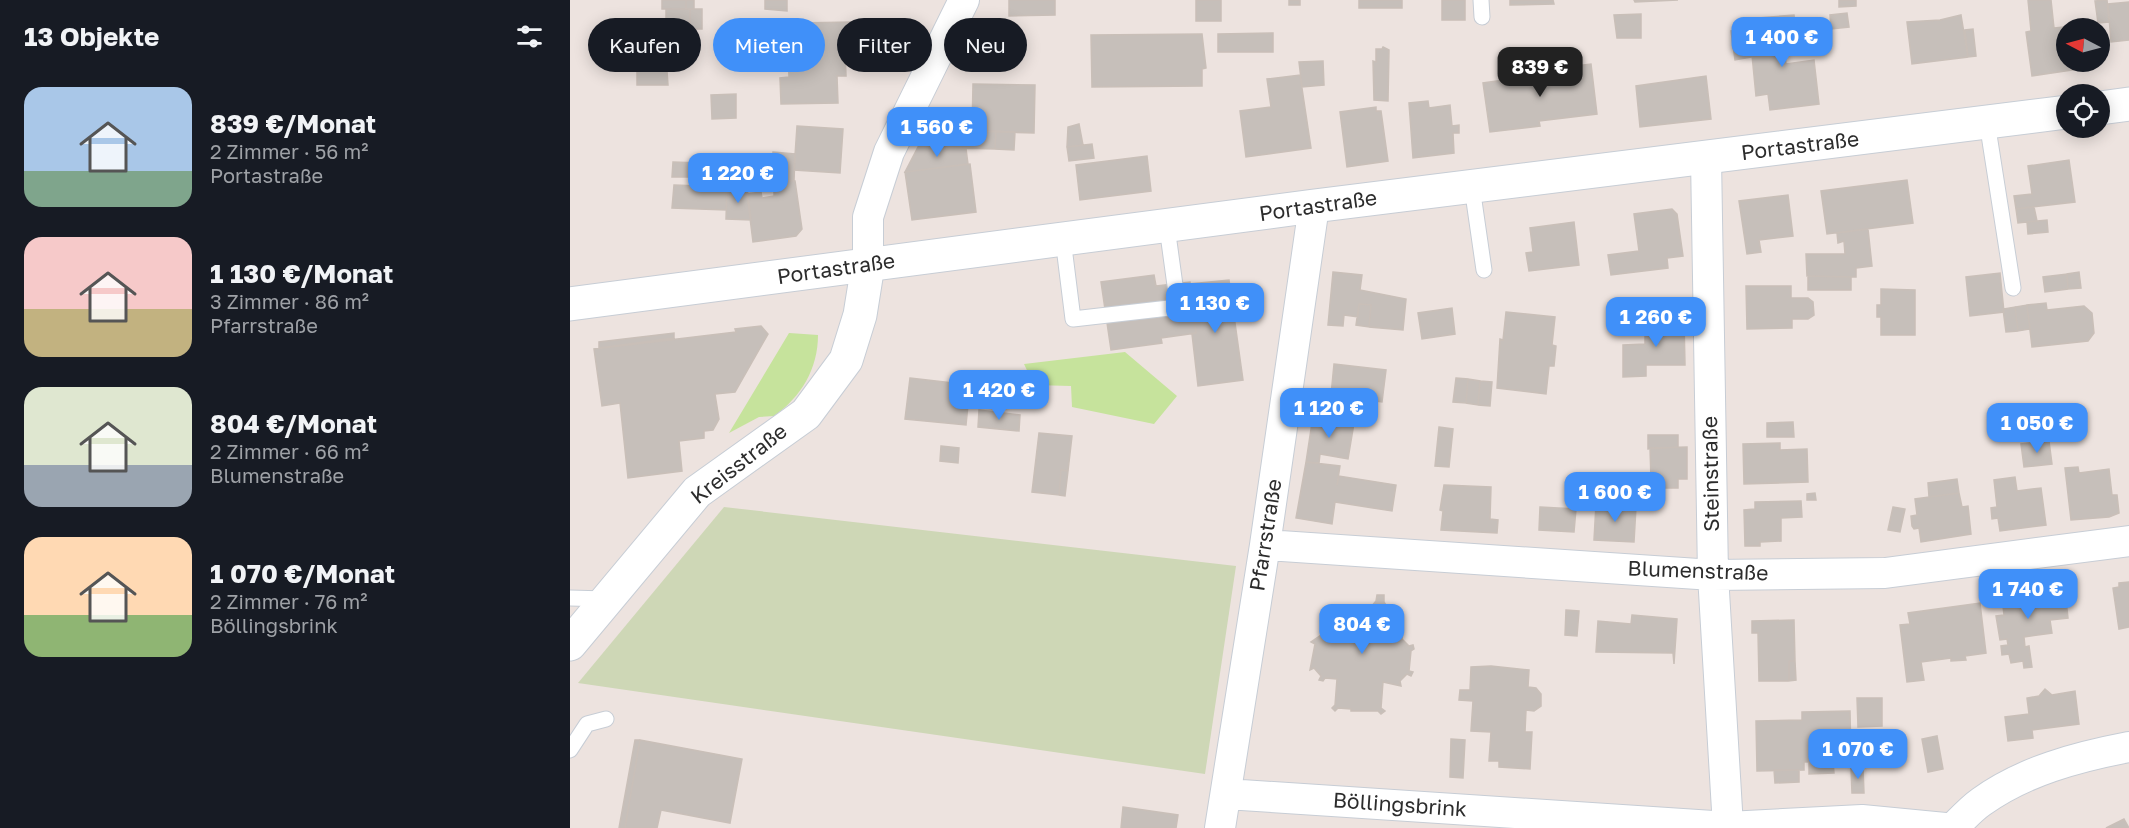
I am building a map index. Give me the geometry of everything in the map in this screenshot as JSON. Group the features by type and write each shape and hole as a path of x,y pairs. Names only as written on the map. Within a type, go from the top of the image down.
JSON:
{"main road":[{"path":"2110,107 2129,104"},
{"name":"Portastraße","path":"570,304 1314,206 2056,113"},
{"name":"Kreisstraße","path":"570,644 697,492 806,414 846,360 860,315 867,265"}],"street":[{"path":"867,265 868,217 889,152 964,0"},
{"name":"Steinstraße","path":"1706,158 1713,575 1728,827"},
{"name":"Pfarrstraße","path":"1220,828 1265,545 1314,206"},
{"name":"Blumenstraße","path":"1265,545 1713,575 1885,573 2129,541"},
{"path":"1953,828 1979,803 2015,782 2081,756 2129,747"},
{"name":"Böllingsbrink","path":"1226,794 1646,825 1728,827 1862,820 1945,828"}],"lane":[{"path":"1481,0 1482,17"},
{"path":"1988,122 2013,288"},
{"path":"1472,187 1484,270"},
{"path":"1063,239 1073,319 1178,307 1167,227"},
{"path":"570,598 606,599"},
{"path":"570,750 587,724 606,719"}],"green space":[{"path":"789,333 818,335 815,359 800,391 774,416 759,417 729,433"},
{"path":"1125,352 1177,396 1154,424 1072,407 1071,386 1034,385 1024,364"},
{"path":"724,507 1236,566 1205,774 578,683"}],"building":[{"path":"662,0 686,0 686,9 662,9"},
{"path":"686,0 694,0 694,9 686,9"},
{"path":"765,0 787,0 787,11 765,9"},
{"path":"1009,0 1055,0 1055,15 1009,16"},
{"path":"1196,0 1221,0 1221,21 1196,21"},
{"path":"1289,0 1300,0 1300,5 1289,5"},
{"path":"1359,0 1402,0 1402,8 1359,8"},
{"path":"1442,0 1465,0 1465,20 1442,20"},
{"path":"1510,0 1553,0 1554,4 1510,5"},
{"path":"1634,0 1678,0 1635,2"},
{"path":"1839,0 1856,0 1856,6 1839,7"},
{"path":"2028,0 2051,0 2054,28 2056,28 2056,72 2058,72 2032,76 2026,32 2031,31"},
{"path":"2107,0 2109,18 2097,18 2095,1"},
{"path":"2129,2 2129,40 2111,42 2108,4"},
{"path":"666,9 690,9 690,18 666,18"},
{"path":"690,9 702,9 702,29 701,18 690,18"},
{"path":"1847,13 1849,27 1831,29 1830,15"},
{"path":"1641,14 1641,38 1617,38 1614,15"},
{"path":"1794,15 1796,31 1782,33 1786,64 1814,60 1819,104 1770,110 1768,94 1756,96 1751,45 1762,44 1759,18"},
{"path":"1961,15 1968,57 1912,64 1907,22 1940,20"},
{"path":"825,22 837,22 837,72 846,72 846,76 837,76 838,103 781,104 780,78 789,77 789,72 825,72"},
{"path":"1760,27 1762,44 1751,45 1752,57 1735,60 1731,31"},
{"path":"1973,29 1976,56 1968,57 1965,30"},
{"path":"1273,33 1273,52 1218,52 1218,34"},
{"path":"1202,34 1206,68 1202,69 1202,86 1092,87 1091,35"},
{"path":"1383,47 1389,50 1388,101 1374,100 1373,61 1376,62 1376,49"},
{"path":"1323,61 1324,85 1302,87 1299,62"},
{"path":"1591,64 1597,114 1539,121 1540,126 1490,132 1483,83 1541,75 1541,70"},
{"path":"637,72 667,72 668,85 637,85"},
{"path":"1300,75 1311,148 1246,157 1240,111 1271,107 1267,79"},
{"path":"1706,76 1711,119 1640,127 1636,86"},
{"path":"973,84 1035,85 1034,133 972,131"},
{"path":"736,94 736,118 712,119 711,95"},
{"path":"1428,101 1429,108 1450,105 1452,126 1459,125 1459,133 1453,133 1454,153 1413,158 1409,103"},
{"path":"1376,107 1376,111 1381,111 1388,161 1347,167 1340,112"},
{"path":"934,116 961,117 961,125 973,125 972,131 996,131 995,149 918,147"},
{"path":"1079,124 1083,145 1067,147 1068,127"},
{"path":"797,126 843,129 840,173 794,170"},
{"path":"996,131 1015,132 1014,150 995,149"},
{"path":"1092,144 1094,158 1069,161 1067,147"},
{"path":"918,147 966,149 968,164 905,172"},
{"path":"773,152 795,154 794,181 771,180"},
{"path":"1147,156 1151,191 1080,200 1076,165"},
{"path":"2069,160 2075,202 2016,209 2014,196 2032,194 2028,166"},
{"path":"673,162 700,163 699,177 672,177"},
{"path":"970,164 976,212 912,220 905,172"},
{"path":"774,180 795,181 802,229 796,236 753,242 747,194 761,192 762,198 774,196"},
{"path":"1907,180 1913,223 1827,234 1821,191"},
{"path":"674,185 727,187 726,210 672,208"},
{"path":"727,187 747,188 751,220 726,219"},
{"path":"1788,195 1793,236 1759,240 1761,252 1747,254 1739,201"},
{"path":"2034,207 2037,221 2018,223 2016,209"},
{"path":"1672,209 1677,214 1683,256 1667,258 1668,268 1611,275 1608,255 1639,251 1634,214"},
{"path":"2047,220 2048,232 2028,234 2027,222"},
{"path":"1574,222 1579,265 1529,271 1526,253 1533,252 1530,228"},
{"path":"1868,229 1872,266 1856,268 1856,277 1807,276 1806,254 1845,254 1844,241 1838,243 1837,233"},
{"path":"1333,272 1362,275 1360,290 1406,299 1403,330 1369,327 1371,305 1359,304 1358,317 1344,315 1343,326 1328,325"},
{"path":"2079,272 2081,288 2068,289 2067,274"},
{"path":"2000,273 2004,312 1970,316 1966,277"},
{"path":"2067,274 2068,289 2045,292 2043,277"},
{"path":"1154,275 1156,286 1190,282 1196,333 1161,338 1162,343 1111,350 1101,282"},
{"path":"1808,276 1851,277 1851,290 1808,290"},
{"path":"1229,280 1243,380 1198,386 1192,334 1196,333 1190,284"},
{"path":"1746,286 1791,286 1791,298 1808,298 1813,302 1814,315 1808,319 1792,319 1792,328 1747,329"},
{"path":"1881,289 1915,290 1915,335 1881,335 1881,317 1877,317 1877,305 1881,305"},
{"path":"2046,303 2047,310 2084,306 2092,313 2094,333 2088,341 2032,347 2027,305"},
{"path":"1359,304 1371,305 1369,327 1356,325"},
{"path":"2027,305 2030,329 2018,331 2015,307"},
{"path":"2015,307 2018,331 2006,332 2003,309"},
{"path":"1452,308 1455,334 1422,339 1418,313"},
{"path":"1506,312 1555,317 1552,345 1556,346 1554,366 1549,366 1546,394 1497,388 1500,339 1503,340"},
{"path":"1645,320 1684,320 1685,365 1646,365 1646,376 1623,377 1623,345 1645,344"},
{"path":"761,326 768,334 735,392 715,394 719,419 713,430 704,431 704,438 679,441 682,471 628,478 620,403 602,406 594,349 736,332 735,329"},
{"path":"674,333 674,338 599,348 599,342"},
{"path":"1334,364 1386,370 1382,402 1331,395"},
{"path":"910,378 970,385 966,425 905,419"},
{"path":"1456,378 1468,379 1466,403 1453,402"},
{"path":"1468,379 1480,381 1478,405 1466,403"},
{"path":"1480,381 1492,382 1490,406 1478,405"},
{"path":"1341,400 1369,405 1367,420 1338,415"},
{"path":"979,410 1020,415 1019,431 978,427"},
{"path":"1313,416 1354,423 1348,459 1320,454 1319,463 1306,462"},
{"path":"1793,422 1794,437 1767,437 1767,423"},
{"path":"1439,427 1453,429 1449,467 1435,466"},
{"path":"1039,433 1072,436 1068,471 1061,470 1059,495 1032,492"},
{"path":"1648,435 1678,435 1678,447 1648,449"},
{"path":"2049,441 2052,464 2024,467 2021,444"},
{"path":"1780,443 1780,450 1807,449 1808,482 1744,484 1743,444"},
{"path":"941,446 959,448 958,463 940,461"},
{"path":"1687,447 1687,479 1678,479 1678,488 1664,488 1664,479 1651,479 1650,448"},
{"path":"1306,462 1340,466 1337,485 1339,476 1396,485 1392,511 1335,502 1332,524 1296,518"},
{"path":"2078,467 2079,473 2109,469 2112,495 2117,495 2119,513 2109,517 2071,520 2065,468"},
{"path":"1061,470 1068,471 1065,496 1059,495"},
{"path":"2015,477 2017,491 2041,488 2046,525 2000,531 1998,518 1992,519 1991,508 1997,507 1994,480"},
{"path":"1957,479 1959,493 1929,497 1928,483"},
{"path":"1577,484 1591,484 1589,510 1576,509"},
{"path":"1444,485 1491,487 1490,519 1498,520 1497,533 1441,530 1443,511 1440,510"},
{"path":"1621,486 1638,487 1637,499 1620,498"},
{"path":"1815,493 1816,500 1807,500 1807,494"},
{"path":"1959,493 1962,507 1968,506 1971,534 1921,542 1919,528 1914,529 1912,526 1911,516 1917,515 1915,499"},
{"path":"1801,501 1802,517 1781,518 1781,541 1760,542 1760,546 1745,546 1744,510 1755,509 1755,502"},
{"path":"1596,504 1636,507 1634,542 1594,540"},
{"path":"1540,507 1576,509 1574,532 1539,530"},
{"path":"1893,507 1905,509 1900,532 1888,530"},
{"path":"2129,582 2129,627 2119,629 2113,588 2119,587 2119,583"},
{"path":"2028,590 2032,593 2065,591 2068,618 2050,620 2052,633 2024,637 2025,647 2029,646 2032,667 2024,668 2023,661 2011,663 2009,654 2002,655 2001,646 2008,645 2007,639 2000,640 1996,616 2004,615 2002,597"},
{"path":"1377,595 1384,595 1384,602 1390,612 1399,613 1403,622 1402,639 1409,646 1413,645 1414,649 1411,651 1409,671 1413,672 1411,676 1407,674 1400,681 1401,686 1383,682 1381,708 1385,711 1381,714 1378,711 1351,711 1351,709 1338,708 1335,711 1332,708 1335,705 1337,679 1319,680 1321,676 1314,668 1310,670 1315,644 1311,642 1324,633 1326,616 1331,609 1340,609 1344,617 1350,617 1356,608 1355,605 1371,607"},
{"path":"1980,603 1986,653 1965,656 1966,660 1951,661 1951,658 1921,662 1924,680 1907,682 1900,625 1910,624 1908,613"},
{"path":"1566,610 1579,611 1577,636 1565,635"},
{"path":"1632,615 1677,619 1674,664 1673,653 1596,652 1598,621 1631,624"},
{"path":"1794,620 1795,661 1789,661 1789,681 1759,681 1758,633 1752,633 1752,621"},
{"path":"1789,661 1795,661 1796,680 1789,681"},
{"path":"1491,666 1529,670 1528,687 1536,688 1541,694 1541,706 1534,711 1526,710 1525,732 1532,732 1530,769 1499,767 1499,761 1489,761 1491,732 1471,731 1473,701 1459,700 1460,690 1470,690 1471,667"},
{"path":"2045,689 2052,695 2075,691 2079,724 2032,730 2033,738 2008,741 2005,717 2029,714 2027,698 2039,696"},
{"path":"1857,698 1882,698 1882,726 1858,727"},
{"path":"1850,711 1851,761 1804,762 1804,770 1757,771 1756,721 1802,720 1802,712"},
{"path":"1937,736 1943,769 1928,772 1922,739"},
{"path":"1451,739 1465,740 1463,778 1450,777"},
{"path":"635,740 640,740 625,828 619,828"},
{"path":"640,740 742,759 730,823 661,810 657,828 625,828"},
{"path":"1897,743 1898,761 1885,761 1884,744"},
{"path":"1851,760 1863,760 1863,768 1851,768"},
{"path":"1833,761 1834,773 1809,774 1809,762"},
{"path":"1851,768 1863,768 1864,793 1852,793"},
{"path":"1774,770 1799,770 1799,782 1775,783"},
{"path":"1123,807 1178,815 1176,828 1121,828"},
{"path":"2124,819 2129,828 2106,828"}]}
